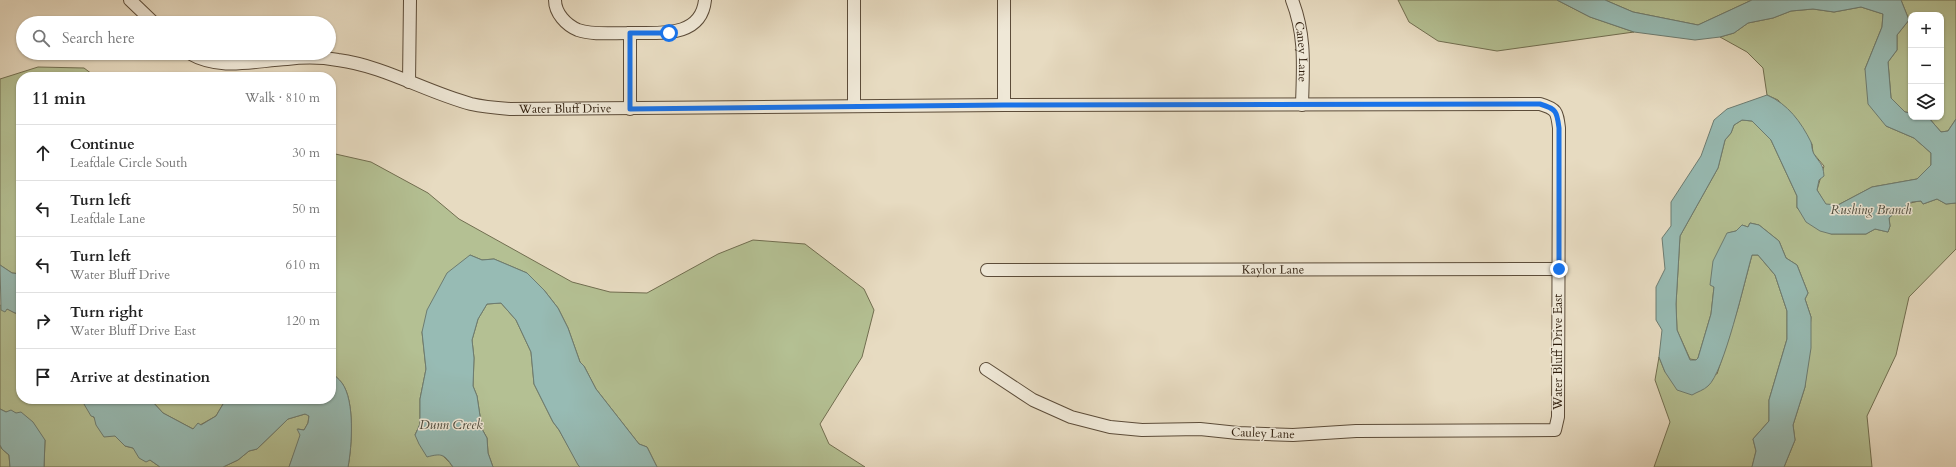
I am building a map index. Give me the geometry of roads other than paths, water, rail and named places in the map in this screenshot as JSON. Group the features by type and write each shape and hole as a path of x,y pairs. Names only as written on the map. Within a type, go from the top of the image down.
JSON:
{"street":[{"path":"130,0 147,16"},
{"path":"409,82 410,0"},
{"path":"854,0 854,106"},
{"path":"1004,0 1004,105"},
{"name":"Caney Lane","path":"1292,0 1300,23 1303,42 1302,105"},
{"path":"554,2 559,16 568,24 578,30 595,33 669,33 684,29 697,19 705,3"},
{"path":"630,33 630,109"},
{"name":"Water Bluff Drive","path":"207,60 227,64 274,60"},
{"name":"Water Bluff Drive","path":"336,60 364,66 462,101 510,109 1004,105 1540,104 1552,108"},
{"name":"Water Bluff Drive East","path":"1552,108 1557,114 1559,128 1558,417 1555,430"},
{"name":"Kaylor Lane","path":"987,270 1559,269"},
{"name":"Cauley Lane","path":"986,369 1034,400 1071,417 1110,427 1142,430 1200,429 1238,433 1294,435 1356,431 1555,430"}],"water":[{"name":"Rushing Branch","path":"1557,0 1605,0 1633,12 1698,25 1752,0 1901,0 1908,21 1897,35 1897,50 1888,62 1891,98 1905,112 1908,112 1908,120 1931,120 1941,132 1948,131 1956,119 1956,203 1946,204 1937,199 1923,204 1921,201 1912,202 1906,205 1907,209 1899,209 1889,218 1890,226 1888,232 1875,229 1866,234 1831,234 1820,231 1806,222 1797,207 1797,196 1771,140 1752,121 1742,120 1734,125 1731,133 1725,140 1718,168 1680,236 1676,304 1677,330 1690,360 1696,360 1698,358 1711,314 1714,287 1710,285 1713,261 1727,233 1736,231 1742,225 1748,227 1750,223 1759,225 1779,241 1786,258 1797,265 1808,293 1805,299 1811,317 1811,348 1805,387 1793,425 1795,440 1784,467 1752,467 1756,451 1753,439 1769,421 1769,400 1787,339 1787,311 1775,275 1758,255 1752,255 1721,363 1714,378 1708,386 1692,395 1677,390 1665,372 1659,357 1662,330 1656,320 1656,287 1665,269 1662,238 1671,226 1671,202 1701,156 1714,120 1727,109 1767,95 1781,103 1793,114 1811,142 1813,153 1823,168 1824,176 1819,180 1817,190 1826,204 1838,205 1872,187 1917,179 1931,165 1931,153 1914,138 1886,126 1868,104 1865,69 1882,27 1883,14 1861,7 1834,12 1813,9 1791,11 1773,18 1748,23 1734,33 1720,37 1695,40 1634,32 1590,17"},
{"name":"Dunn Creek","path":"470,255 482,260 494,259 527,273 544,290 558,308 568,328 580,362 584,366 596,389 639,444 647,447 657,467 580,467 578,465 553,422 534,384 531,352 516,320 501,303 487,304 478,319 472,340 474,358 473,386 477,396 482,429 487,438 488,453 493,467 453,467 445,457 436,455 427,457 415,435 420,424 420,399 426,369 422,332 427,310 447,273"},
{"path":"0,265 12,273 16,273 16,313 7,309 5,312 1,310"},
{"path":"336,377 342,383 346,391 351,412 351,448 348,467 289,467 300,435 297,429 304,430 308,423 309,416 305,414 288,419 257,449 249,451 238,460 223,467 160,467 150,460 146,462 139,458 133,448 125,446 115,436 104,437 96,425 94,417 91,416 84,404 155,404 163,413 193,429 198,423 201,425 216,416 223,404 336,404"},
{"path":"0,409 6,412 11,410 16,413 21,412 33,422 45,440 44,467 10,467 9,455 0,445"}]}
